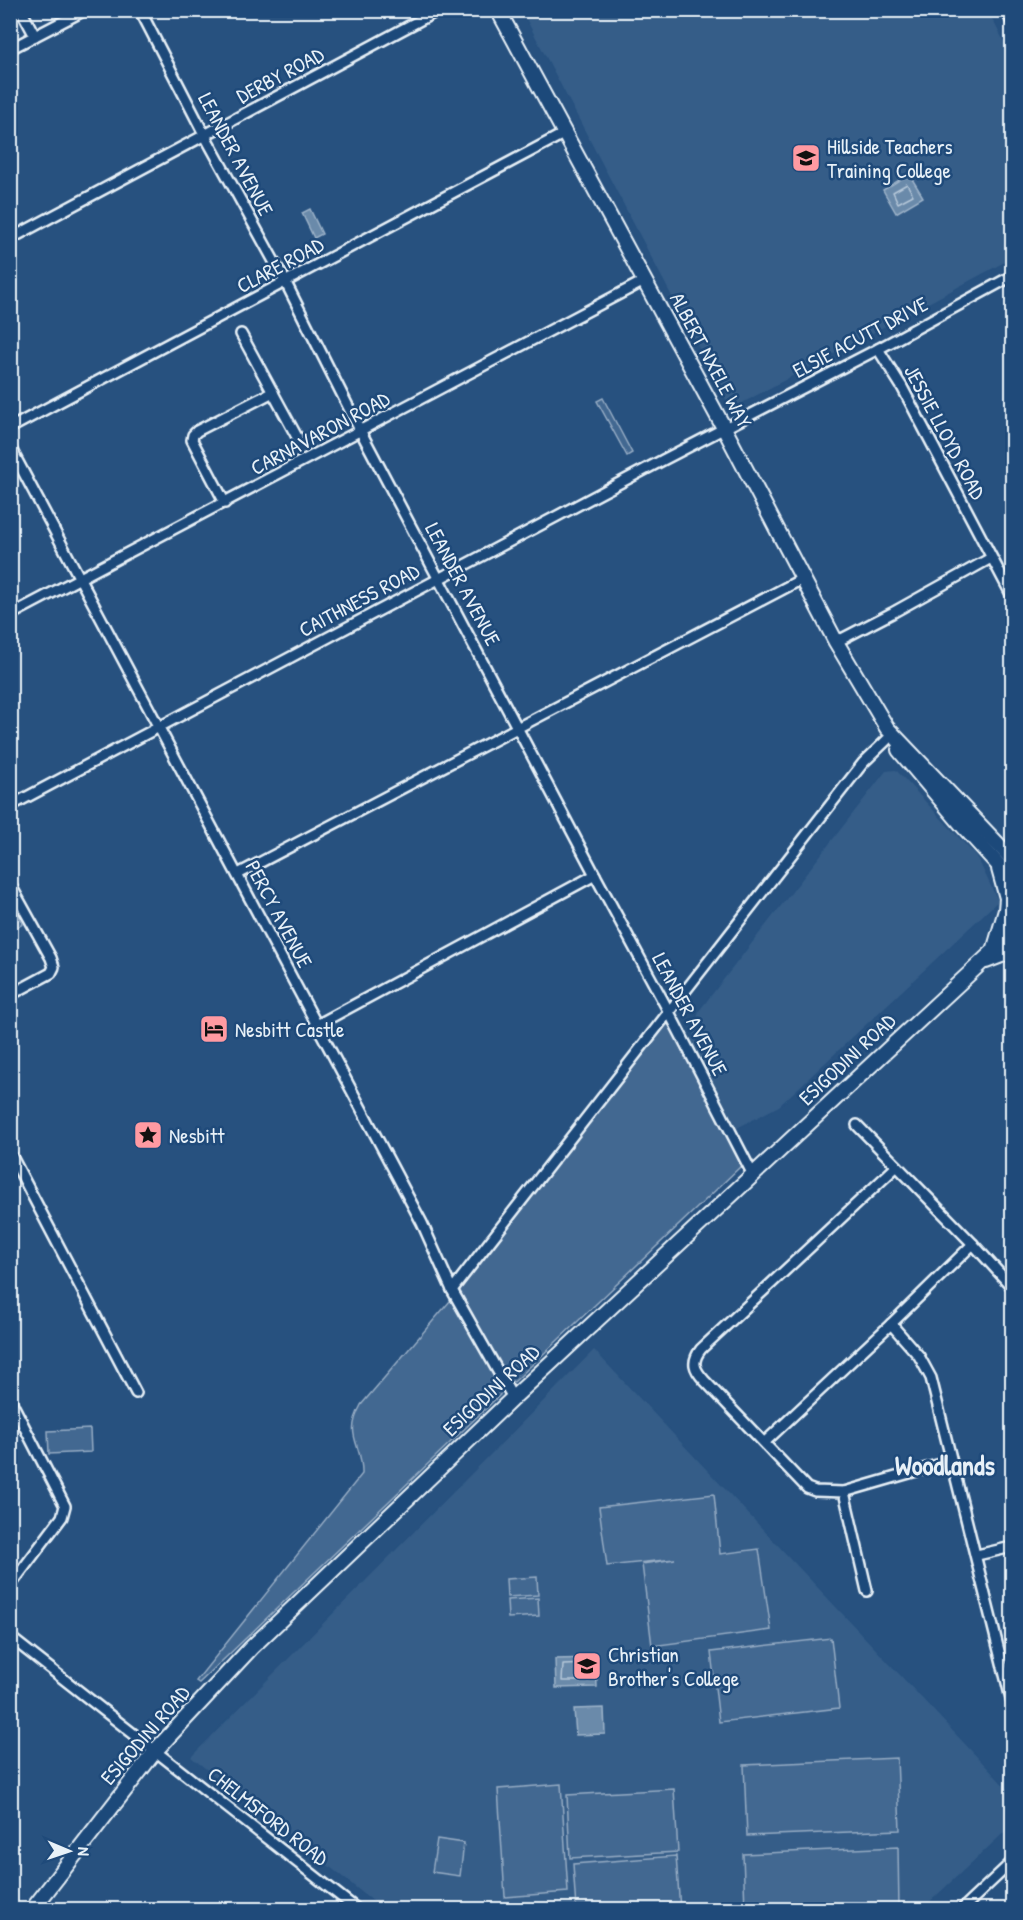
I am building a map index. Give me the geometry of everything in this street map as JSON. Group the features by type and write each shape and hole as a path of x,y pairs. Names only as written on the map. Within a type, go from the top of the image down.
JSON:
{"main road":[{"name":"ALBERT NXELE WAY","path":"498,10 724,428 836,642 890,733 963,826 1012,880"},
{"name":"ALBERT NXELE WAY","path":"890,733 1012,859"},
{"path":"993,839 1012,848"},
{"path":"994,951 1006,910 1007,898 996,860"},
{"name":"ESIGODINI ROAD","path":"32,1910 156,1750 251,1648 513,1398 1012,934"},
{"path":"981,963 1012,951"}],"street":[{"path":"21,10 35,36"},
{"path":"10,49 85,10"},
{"name":"LEANDER AVENUE","path":"140,10 204,135 286,283 361,432 519,727 753,1175"},
{"name":"DERBY ROAD","path":"10,239 439,10"},
{"path":"1006,10 1012,22"},
{"name":"CLARE ROAD","path":"10,428 565,133"},
{"name":"ELSIE ACUTT DRIVE","path":"724,428 878,349 1012,276"},
{"name":"CARNAVARON ROAD","path":"10,615 644,281"},
{"path":"241,334 297,437"},
{"name":"JESSIE LLOYD ROAD","path":"878,349 902,387 1012,596"},
{"path":"225,503 192,440 193,435 273,392"},
{"name":"CAITHNESS ROAD","path":"10,806 724,428"},
{"name":"PERCY AVENUE","path":"10,447 422,1223 452,1290 513,1398"},
{"path":"836,642 991,558"},
{"path":"238,874 802,579"},
{"path":"452,1290 863,763 890,733"},
{"path":"317,1025 595,875"},
{"path":"10,884 54,967 51,974 10,995"},
{"path":"857,1125 1012,1287"},
{"path":"10,1153 136,1393"},
{"path":"897,1166 701,1349 694,1364 696,1371 807,1488 814,1491 844,1492 951,1461"},
{"path":"765,1442 973,1244"},
{"path":"891,1324 927,1366 932,1378 1012,1703"},
{"path":"10,1399 65,1506 62,1517 10,1586"},
{"path":"844,1492 867,1591"},
{"path":"977,1555 1012,1547"},
{"name":"CHELMSFORD ROAD","path":"10,1637 156,1750 351,1907"},
{"path":"961,1910 1012,1862"}],"shaded area":[{"name":"Hillside Teachers Training College","path":"522,11 988,11 1012,57 1012,258 731,409"},
{"path":"603,398 632,453 627,456 597,401"},
{"path":"896,770 977,857 998,901 779,1106 737,1128 692,1041 699,1011 886,771"},
{"path":"15,908 23,924 11,931 11,910"},
{"path":"665,1024 670,1025 739,1160 740,1167 514,1382 508,1380 459,1291"},
{"path":"450,1301 455,1302 501,1386 500,1395 199,1683 196,1681 362,1474 362,1463 354,1433 356,1416 361,1405"},
{"name":"Christian Brother's College","path":"594,1350 1012,1794 1012,1825 922,1909 383,1909 191,1757"},
{"path":"90,1429 91,1452 49,1454 48,1431"},
{"path":"714,1494 720,1554 759,1549 771,1630 652,1646 642,1564 675,1559 607,1566 599,1507"},
{"path":"537,1577 538,1595 507,1597 506,1579"},
{"path":"538,1598 539,1616 508,1618 507,1600"},
{"path":"831,1638 839,1708 719,1722 711,1652"},
{"path":"897,1758 900,1830 747,1836 744,1765"},
{"path":"561,1784 568,1892 505,1897 498,1789"},
{"path":"674,1789 678,1852 570,1858 567,1795"},
{"path":"437,1839 464,1843 460,1876 432,1872"},
{"path":"898,1847 899,1909 745,1909 743,1854"},
{"path":"676,1856 680,1909 576,1909 573,1864"}],"water":[{"path":"909,174 923,197 896,213 883,190"},
{"path":"310,209 322,234 314,238 302,213"},
{"path":"596,1658 597,1687 556,1688 555,1659"},
{"path":"604,1708 605,1734 576,1735 574,1709"}],"place":[{"name":"Hillside Teachers Training College","path":"806,158"},
{"name":"Nesbitt Castle","path":"214,1029"},
{"name":"Nesbitt","path":"148,1135"},
{"name":"Christian Brother's College","path":"587,1666"}],"district":[{"name":"Woodlands","path":"945,1465"}]}
